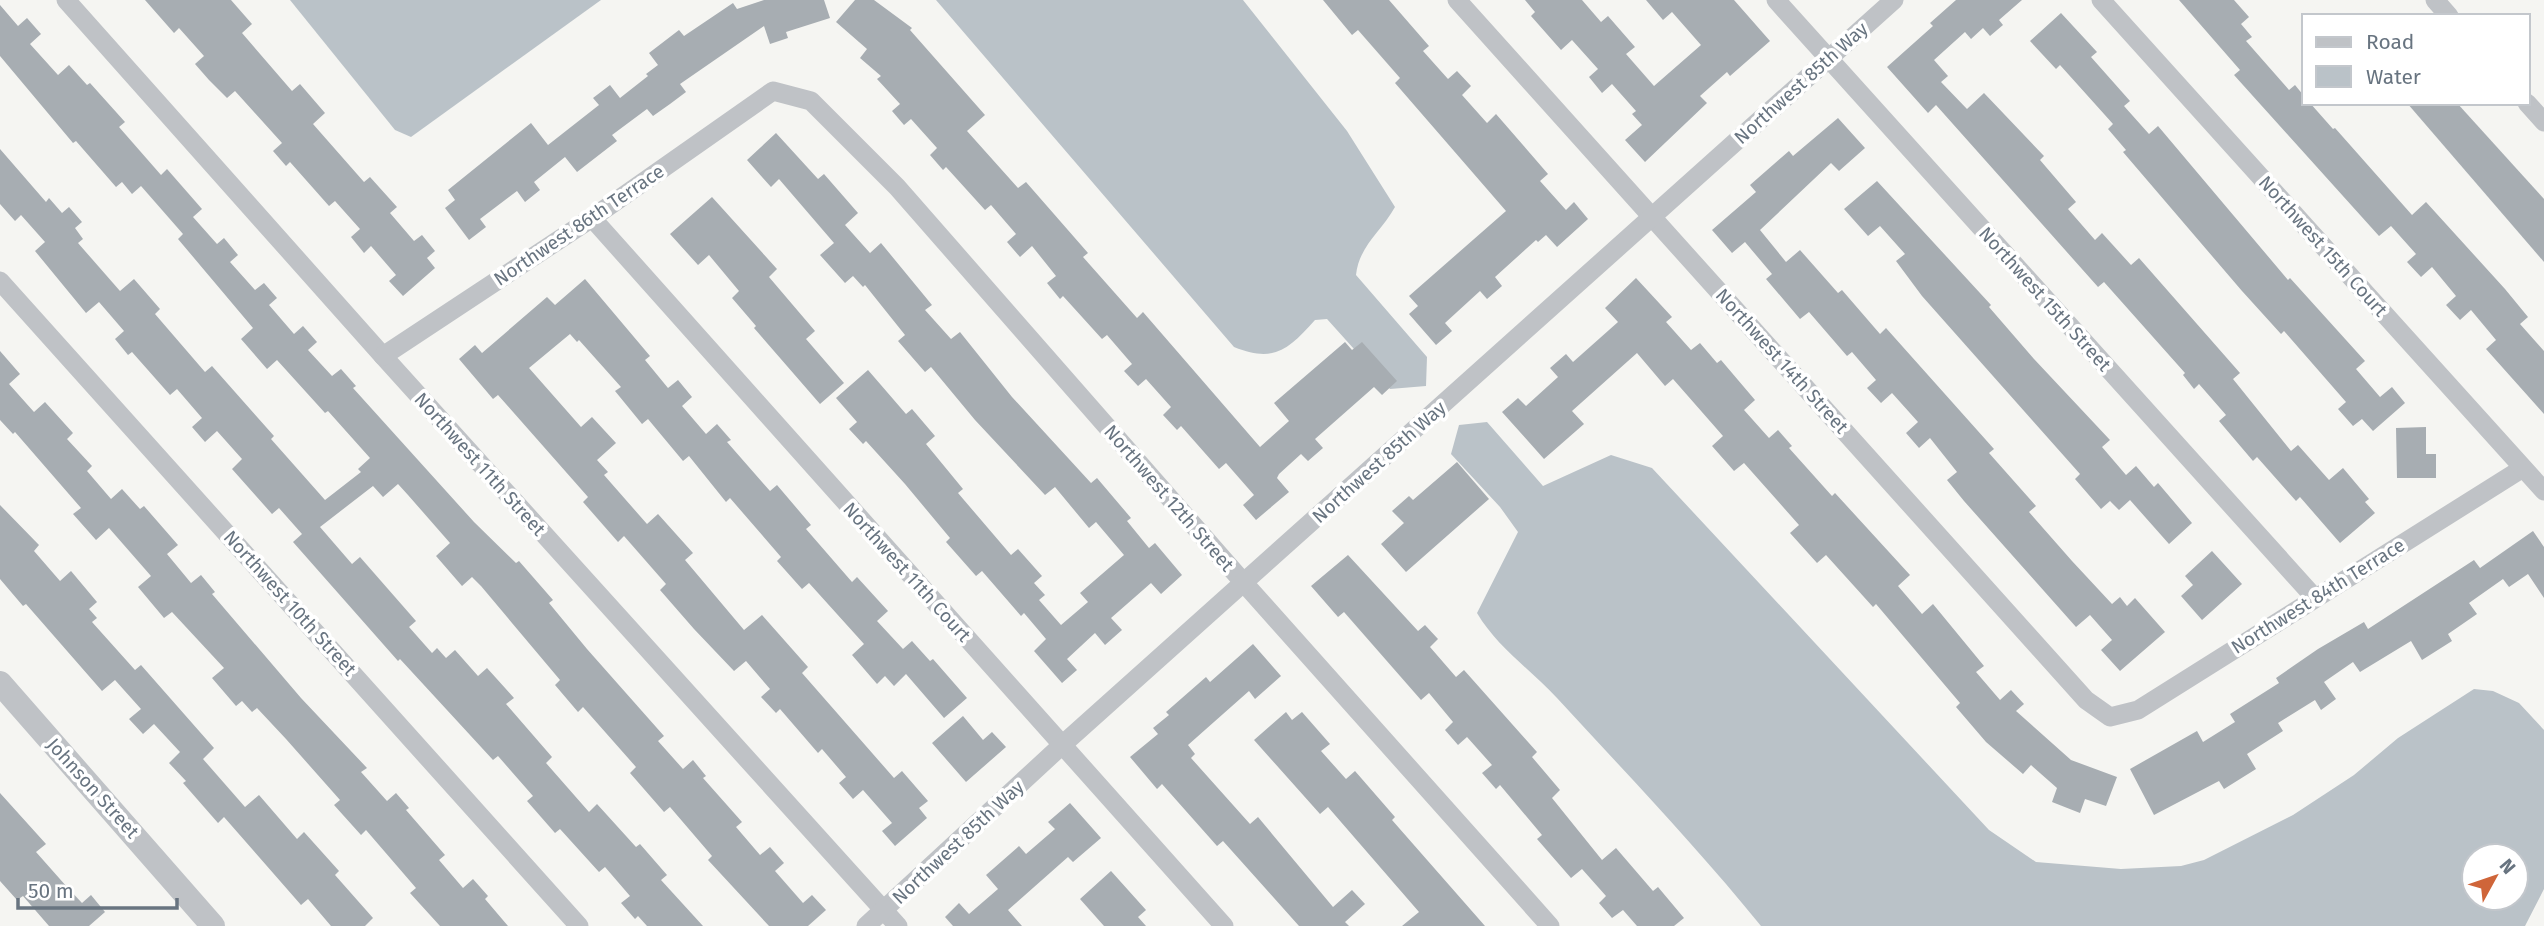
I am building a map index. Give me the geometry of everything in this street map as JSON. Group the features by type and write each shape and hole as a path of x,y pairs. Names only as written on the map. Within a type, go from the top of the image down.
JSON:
{"street":[{"name":"Northwest 11th Street","path":"66,0 383,356 898,926"},
{"name":"Northwest 14th Street","path":"1457,0 2086,700 2110,717"},
{"name":"Northwest 15th Street","path":"1776,0 2315,598"},
{"name":"Northwest 85th Way","path":"866,926 1062,746 1894,0"},
{"name":"Northwest 15th Court","path":"2101,0 2544,491"},
{"path":"2434,0 2447,14"},
{"name":"Northwest 86th Terrace","path":"383,356 592,218 773,91"},
{"name":"Northwest 12th Street","path":"773,91 811,101 897,187 1244,583 1550,926"},
{"path":"2529,105 2544,122"},
{"name":"Northwest 11th Court","path":"592,218 1224,926"},
{"name":"Northwest 10th Street","path":"0,281 579,926"},
{"name":"Northwest 84th Terrace","path":"2110,717 2138,710 2524,468"},
{"name":"Johnson Street","path":"0,683 213,926"}],"water":[{"path":"290,0 601,0 411,137 395,130"},
{"path":"936,0 1243,0 1347,131 1395,207 1366,247 1356,275 1427,357 1426,386 1390,389 1327,319 1315,320 1297,339 1279,351 1260,354 1234,347"},
{"path":"1487,422 1543,486 1611,455 1652,468 1989,830 2036,862 2121,869 2181,866 2204,860 2293,815 2354,775 2398,738 2474,689 2493,691 2519,703 2544,730 2544,889 2525,926 1761,926 1661,810 1557,698 1504,647 1477,613 1518,532 1500,507 1451,454 1459,425"}],"building":[{"path":"145,0 231,0 252,24 242,33 292,91 300,84 325,113 313,124 364,182 370,177 397,207 390,213 414,241 422,235 435,251 427,258 435,268 403,296 389,281 396,275 371,246 364,253 351,237 360,229 335,201 329,206 290,162 286,166 273,151 282,143 235,91 227,98 209,80 195,64 204,56 179,28 174,33"},
{"path":"764,0 824,0 830,18 786,32 788,38 770,44 764,26 680,84 686,92 670,104 653,116 647,109 612,135 617,141 577,172 565,157 534,182 540,190 525,202 517,191 480,219 486,227 469,240 445,208 455,200 448,190 531,123 548,145 599,105 593,98 610,85 620,98 648,76 646,74 658,65 649,53 679,30 684,36 733,3 737,9"},
{"path":"855,0 874,0 912,28 910,30 985,115 967,131 1018,188 1026,182 1088,253 1083,257 1137,318 1143,312 1260,447 1289,421 1274,403 1345,342 1352,350 1362,342 1397,381 1382,395 1374,387 1315,439 1323,448 1308,461 1301,454 1279,474 1277,478 1289,492 1256,520 1243,505 1254,495 1226,463 1219,469 1181,426 1177,430 1163,415 1171,407 1146,379 1138,386 1124,371 1132,364 1107,335 1102,339 1063,296 1060,299 1047,283 1056,276 1032,246 1020,257 1007,242 1016,234 991,205 985,210 946,167 943,170 930,155 937,148 911,119 904,125 892,111 900,104 877,79 881,76 860,58 867,49 836,22"},
{"path":"1323,0 1389,0 1429,46 1423,51 1448,79 1457,71 1471,86 1462,95 1487,123 1496,114 1548,174 1540,181 1566,210 1574,202 1588,219 1557,247 1546,235 1538,242 1536,240 1495,277 1502,286 1487,299 1480,291 1445,323 1452,331 1436,345 1409,314 1418,306 1409,296 1506,211 1395,83 1400,78 1358,30 1352,35"},
{"path":"1525,0 1582,0 1601,22 1608,16 1635,47 1626,54 1654,86 1701,45 1672,12 1663,20 1646,0 1734,0 1770,41 1730,76 1727,72 1700,96 1707,103 1645,162 1625,140 1642,125 1632,114 1636,111 1612,84 1602,93 1589,77 1598,69 1572,40 1561,50 1531,16 1535,12"},
{"path":"1956,0 2022,0 1999,20 2003,25 1990,36 1983,28 1971,39 1965,32 1934,60 1948,76 1941,82 1967,109 1984,93 2044,156 2040,160 2076,202 2068,209 2095,240 2102,233 2131,265 2139,258 2240,373 2233,379 2291,451 2298,445 2329,480 2343,468 2369,499 2365,502 2375,513 2340,543 2300,497 2296,501 2257,457 2253,461 2219,421 2226,415 2199,384 2194,389 2183,375 2185,373 2104,282 2098,287 1936,105 1928,113 1887,67 1933,26 1930,23"},
{"path":"2179,0 2234,0 2249,17 2241,24 2252,37 2246,41 2289,90 2295,85 2302,94 2302,105 2312,105 2333,129 2335,128 2412,215 2426,202 2505,289 2528,317 2520,324 2544,351 2544,414 2486,349 2496,340 2471,310 2460,320 2446,305 2456,296 2432,267 2421,277 2407,262 2416,254 2391,226 2379,236 2234,75 2240,70"},
{"path":"0,5 18,26 27,18 41,34 30,44 58,75 69,65 87,85 90,83 125,122 119,127 161,175 167,169 202,209 193,217 217,244 224,238 238,255 230,262 255,290 264,283 277,298 269,305 294,334 303,326 317,342 308,350 332,376 341,369 356,386 353,388 474,522 516,563 519,561 553,600 549,603 587,649 664,736 658,741 683,769 693,760 706,776 703,778 742,822 736,827 760,855 770,847 784,863 775,871 803,903 812,895 826,910 808,926 769,926 708,860 712,856 670,807 664,812 630,773 636,767 583,707 578,712 555,685 560,680 481,586 472,577 462,586 436,556 450,543 398,484 383,497 373,486 320,527 352,564 360,557 416,621 409,627 432,653 437,648 446,658 455,650 478,676 487,668 514,698 506,704 552,757 546,763 589,812 597,804 636,847 640,844 667,875 661,880 703,926 647,926 638,916 635,919 621,903 630,896 605,867 599,872 560,829 555,833 527,801 533,796 498,756 493,760 400,659 398,661 293,542 302,534 279,508 272,514 232,469 242,459 217,431 205,442 192,427 202,418 177,389 170,395 132,352 128,355 115,339 124,331 99,302 86,313 35,251 45,242 21,215 15,221 0,204 0,149 46,202 49,198 62,213 69,207 82,222 75,228 83,239 78,243 120,291 134,279 160,309 155,314 205,372 212,366 274,436 271,439 325,500 361,472 358,469 370,458 328,411 325,413 277,360 267,369 241,339 253,328 178,239 183,234 141,186 132,194 122,182 116,187 76,141 73,143 0,56"},
{"path":"2061,13 2097,52 2091,57 2130,101 2124,106 2149,134 2158,126 2288,280 2290,278 2365,361 2356,369 2380,397 2392,387 2405,403 2373,431 2362,419 2353,426 2338,409 2346,402 2284,331 2281,334 2242,291 2123,152 2126,150 2108,129 2113,124 2060,65 2056,69 2030,41"},
{"path":"2409,105 2459,105 2544,199 2544,262"},
{"path":"1838,118 1865,148 1839,171 1831,163 1760,230 1786,262 1800,250 1838,293 1842,290 1880,334 1886,328 1994,449 1989,453 2036,506 2029,512 2072,561 2112,604 2120,597 2127,606 2135,598 2165,632 2120,671 2101,650 2112,640 2090,615 2076,627 1947,480 1957,472 1930,438 1919,448 1906,433 1918,422 1892,393 1881,403 1867,388 1876,380 1852,352 1847,356 1809,312 1800,319 1766,279 1772,274 1745,242 1732,253 1712,230 1756,192 1750,185 1789,151 1793,156"},
{"path":"776,133 818,179 824,174 858,213 845,225 870,253 881,243 932,305 925,310 951,339 960,332 1012,397 1091,483 1097,478 1131,518 1127,521 1149,548 1155,543 1182,575 1161,594 1151,583 1111,618 1122,630 1105,645 1095,633 1067,659 1077,670 1062,683 1034,651 1046,639 1024,613 1021,616 982,571 976,576 946,542 950,538 905,484 866,441 863,444 849,429 857,422 836,398 868,370 906,414 912,409 935,436 926,444 963,489 958,493 1011,555 1018,549 1042,576 1034,583 1045,595 1039,600 1061,625 1088,602 1080,593 1124,555 1096,522 1089,528 1055,487 1045,495 975,420 931,367 925,372 898,341 905,335 865,285 863,287 853,276 845,283 820,255 834,243 779,179 771,187 747,160"},
{"path":"1877,181 1991,305 1989,307 2034,359 2110,440 2102,447 2126,475 2136,466 2154,487 2158,483 2192,523 2169,544 2130,500 2119,510 2110,501 2101,509 2075,479 2080,474 1922,296 1896,261 1905,254 1880,226 1868,236 1844,209"},
{"path":"712,197 777,269 769,277 815,331 806,339 844,383 820,404 754,328 756,326 732,298 739,291 709,255 698,265 670,234"},
{"path":"1636,278 1672,317 1666,322 1691,350 1700,343 1717,363 1721,360 1755,400 1744,410 1769,438 1778,430 1792,446 1789,448 1832,496 1835,493 1910,575 1898,586 1922,614 1933,604 1984,666 1976,672 2000,700 2011,690 2024,704 2016,711 2071,760 2117,777 2106,806 2085,799 2080,813 2052,802 2057,788 2031,765 2023,774 1986,742 1956,707 1960,703 1876,604 1873,607 1826,555 1817,563 1790,533 1799,525 1744,463 1734,471 1712,446 1723,436 1673,379 1665,386 1637,353 1572,411 1584,424 1544,459 1502,412 1518,398 1526,406 1558,377 1550,368 1566,354 1573,362 1618,322 1605,308"},
{"path":"585,279 650,356 645,360 668,388 678,380 692,397 682,406 706,434 717,424 731,440 727,442 770,491 777,485 811,525 806,529 852,582 857,577 888,611 877,621 903,649 912,641 930,661 933,659 967,698 944,718 906,674 894,686 885,676 877,684 852,655 864,644 809,583 802,589 777,561 781,557 730,498 726,502 689,456 683,461 648,419 642,424 615,391 621,387 579,340 577,342 570,334 529,368 581,427 592,417 616,443 597,460 608,472 604,475 647,524 658,514 693,553 685,560 744,630 762,615 808,667 802,673 894,778 902,771 928,801 919,808 927,818 895,846 882,831 892,823 863,790 853,799 839,783 846,777 822,749 818,753 780,709 776,713 761,697 770,689 746,661 734,671 694,629 660,590 666,584 624,536 618,542 583,502 588,497 498,395 493,399 459,359 475,345 482,353 547,297 555,305"},
{"path":"0,351 20,374 9,384 34,412 45,402 73,433 67,439 92,466 87,471 111,499 122,489 140,509 144,506 178,545 167,554 191,583 201,575 215,592 212,594 301,698 367,768 361,772 387,801 396,793 409,808 406,810 445,855 439,860 463,888 473,879 488,896 485,899 508,926 440,926 410,893 416,888 366,830 361,835 334,805 340,800 286,739 257,708 252,712 242,701 236,706 212,678 224,668 172,612 164,618 138,587 151,576 109,528 96,540 73,514 81,508 15,432 13,434 0,420"},
{"path":"2426,427 2426,454 2436,454 2436,478 2397,478 2396,428"},
{"path":"1457,462 1489,499 1406,572 1381,544 1404,523 1392,511 1409,496 1413,500"},
{"path":"0,505 39,545 34,551 60,581 71,571 97,602 89,609 97,618 92,622 135,670 141,665 214,748 203,759 245,807 259,795 297,839 304,832 339,871 335,875 373,918 365,926 331,926 308,899 301,905 224,817 218,823 183,783 186,781 169,763 180,752 154,724 143,734 129,719 141,709 115,680 102,691 26,604 23,606 0,579"},
{"path":"2533,531 2544,547 2544,598 2528,574 2509,587 2503,579 2469,603 2477,614 2448,634 2452,641 2422,660 2411,641 2360,672 2353,662 2324,682 2336,699 2321,710 2315,700 2278,723 2283,731 2247,754 2256,769 2224,789 2219,781 2154,815 2130,769 2197,731 2203,742 2235,722 2230,714 2279,683 2276,678 2318,649 2364,622 2368,629 2474,560 2480,568"},
{"path":"2212,551 2242,584 2202,620 2181,596 2193,585 2185,576"},
{"path":"1348,555 1418,631 1425,625 1438,639 1430,647 1456,677 1464,670 1537,752 1532,757 1560,790 1552,798 1602,860 1616,848 1653,891 1658,887 1684,918 1674,926 1637,926 1623,910 1612,918 1599,903 1606,896 1582,869 1571,878 1537,839 1542,835 1500,785 1496,789 1482,773 1492,765 1467,737 1458,745 1445,730 1453,722 1429,693 1421,700 1344,612 1338,617 1311,586"},
{"path":"1253,644 1281,676 1255,699 1249,691 1188,745 1195,754 1191,758 1250,824 1258,817 1333,907 1352,890 1365,904 1345,922 1349,926 1299,926 1223,841 1217,846 1162,784 1157,789 1130,757 1158,734 1153,728 1169,715 1166,712 1206,677 1210,682"},
{"path":"1286,712 1292,720 1302,712 1330,744 1321,751 1346,779 1355,771 1395,817 1392,820 1485,926 1402,926 1419,912 1328,807 1320,814 1254,740"},
{"path":"963,716 983,740 992,732 1006,747 966,782 932,743"},
{"path":"0,793 46,844 36,852 82,903 91,895 105,912 89,926 49,926 23,896 17,900 0,881"},
{"path":"1070,803 1101,838 1073,862 1068,857 1008,910 1022,926 953,926 945,917 959,903 969,914 998,889 986,875 1019,846 1026,854 1055,829 1048,822"},
{"path":"1111,871 1146,910 1138,917 1146,926 1104,926 1080,899"}]}
